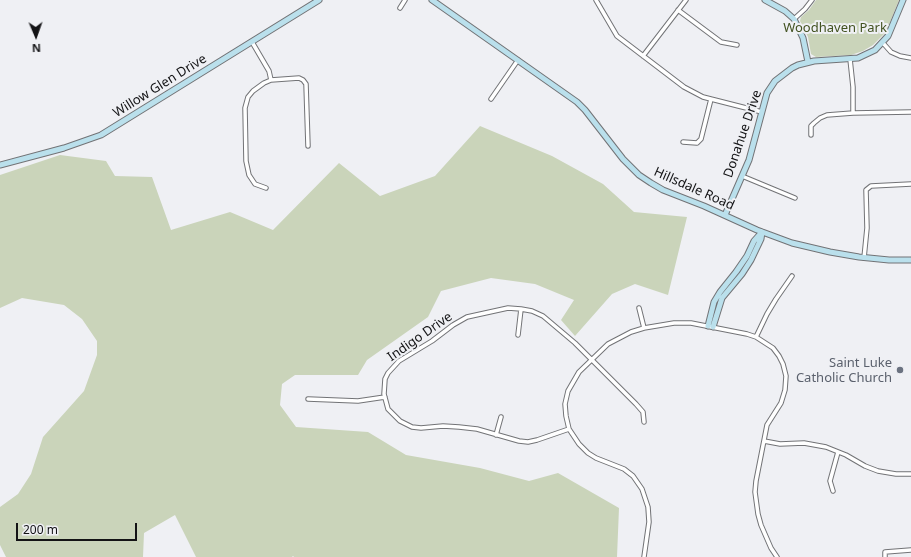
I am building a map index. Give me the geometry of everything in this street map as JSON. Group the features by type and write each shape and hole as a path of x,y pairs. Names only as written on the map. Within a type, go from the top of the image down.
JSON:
{"main road":[{"name":"Willow Glen Drive","path":"0,165 64,148 101,135 319,0"},
{"name":"Hillsdale Road","path":"432,0 568,94 581,106 623,159 639,175 663,190 762,232 792,243 864,258 911,260"},
{"path":"765,0 785,11 794,19 803,38 808,62"},
{"name":"Donahue Drive","path":"725,215 748,160 768,93 775,81 792,68 808,62 850,59 866,55 875,50 883,43 893,28 903,0"},
{"path":"711,327 722,298 742,274 751,260 761,239 762,232"}],"street":[{"path":"400,8 405,0"},
{"path":"596,0 617,36 684,87 693,93 711,99 762,112"},
{"path":"643,56 686,0"},
{"path":"794,19 812,0"},
{"path":"678,10 721,42 737,45"},
{"path":"252,42 269,71 271,80"},
{"path":"883,43 891,52 900,56 911,58"},
{"path":"850,59 853,87 853,113"},
{"path":"491,99 518,60"},
{"path":"266,188 255,184 248,172 245,153 245,114 246,105 251,94 260,86 271,80 299,78 303,80 306,84 308,146"},
{"path":"683,142 697,143 701,139 711,99"},
{"path":"811,135 811,126 823,116 853,113 911,112"},
{"path":"742,176 795,198"},
{"path":"864,258 867,228 866,190 871,186 911,184"},
{"path":"756,337 767,314 792,276"},
{"name":"Indigo Drive","path":"569,428 528,442 518,441 477,429 443,426 421,428 408,425 400,421 390,412 386,405 384,394 385,379 388,372 395,364 432,342 467,316 508,308 521,309 535,312 547,319 592,360 643,412 644,422"},
{"path":"638,308 644,328"},
{"path":"518,335 521,309"},
{"path":"644,557 649,522 648,506 642,489 633,476 624,469 600,460 588,453 577,442 569,428 565,408 567,395 579,372 608,344 624,334 644,328 674,323 691,323 756,337 769,345 776,352 783,364 786,376 784,395 767,425 755,492 761,525 771,548 777,557"},
{"path":"308,399 358,401 385,397"},
{"path":"496,435 501,418"},
{"path":"764,441 780,444 812,444 838,452 878,471 896,474 911,474"},
{"path":"833,491 830,481 838,452"},
{"path":"885,557 885,552 911,550"}],"green space":[{"name":"Woodhaven Park","path":"816,0 899,0 886,32 873,45 863,51 851,55 816,57 811,54 808,37 800,21 801,17 809,10"},
{"path":"480,126 552,156 603,184 634,212 687,217 668,295 635,284 612,294 575,336 561,320 574,300 535,284 491,278 441,291 428,317 367,360 358,375 295,375 282,384 280,405 296,427 368,432 406,455 480,468 529,481 558,473 619,508 617,557 196,557 175,515 144,533 143,557 6,557 0,545 0,507 18,494 31,474 43,437 84,391 97,355 97,341 82,319 64,305 22,298 0,308 0,175 60,155 106,161 115,176 152,177 171,230 230,212 273,230 339,163 380,196 435,176"}],"place":[{"name":"Saint Luke Catholic Church","path":"900,370"}]}
